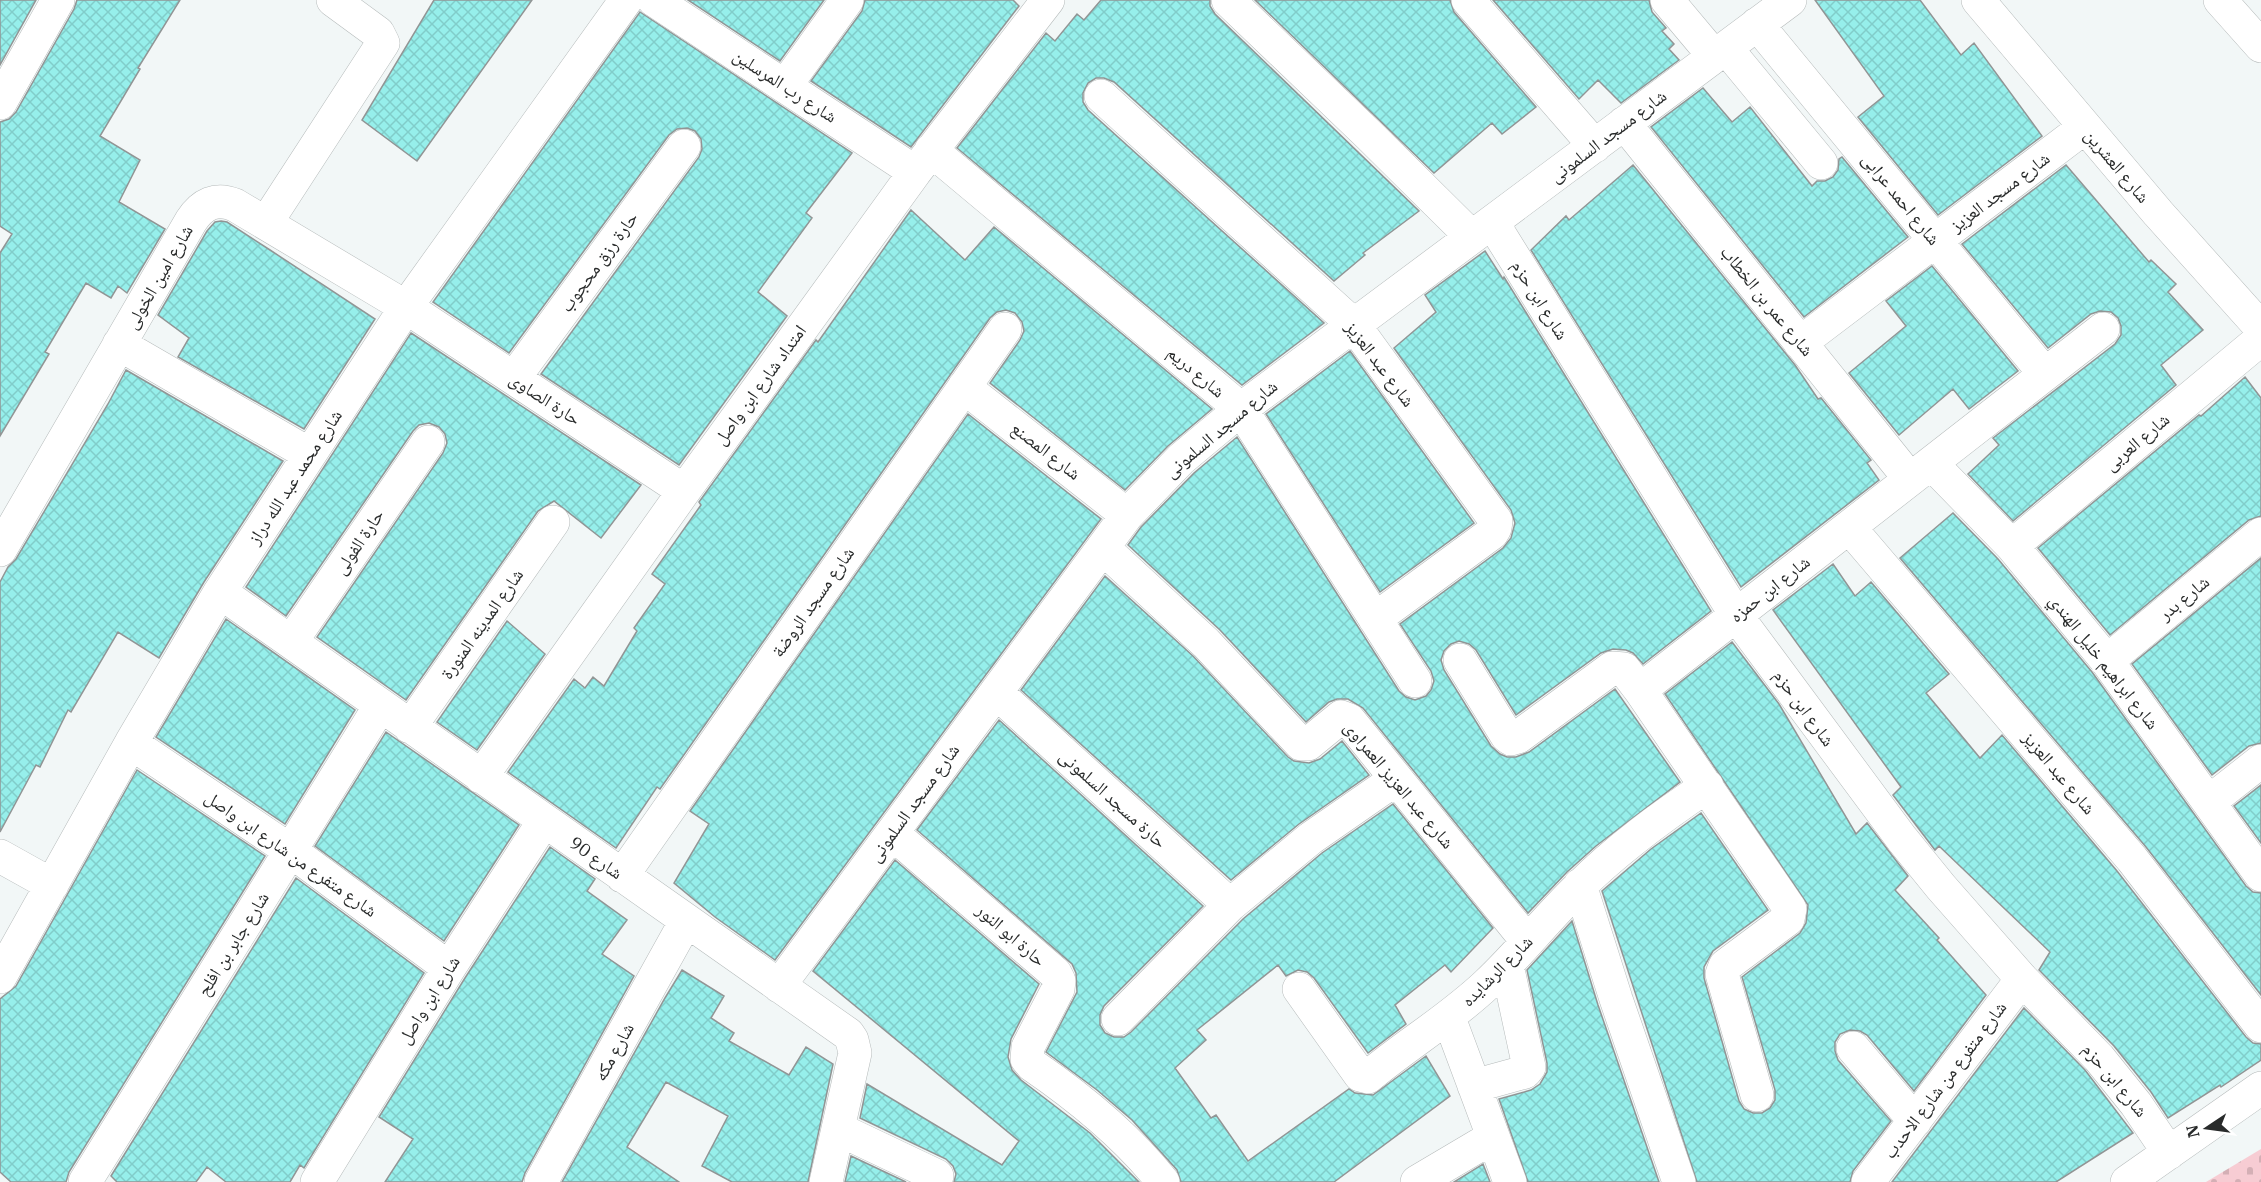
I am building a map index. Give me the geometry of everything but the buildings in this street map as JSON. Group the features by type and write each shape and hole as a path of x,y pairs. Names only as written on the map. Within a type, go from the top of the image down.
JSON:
{"street":[{"path":"1,98 58,0"},
{"path":"266,223 382,45 382,39 378,33 333,0"},
{"name":"شارع محمد عبد الله دراز","path":"0,977 131,743 220,592 406,307 626,0"},
{"name":"شارع رب المرسلين","path":"654,0 785,86 923,161"},
{"path":"785,86 848,0"},
{"name":"امتداد شارع ابن واصل","path":"481,777 923,161 1048,0"},
{"name":"شارع ابن حزم","path":"1228,0 1369,135 1482,230 1736,615 1902,839 2022,979 2099,1058 2136,1104 2169,1153"},
{"path":"1468,0 1595,146"},
{"path":"1667,0 1720,52 1821,164"},
{"name":"شارع مسجد السلمونى","path":"779,986 1127,515 1181,459 1241,409 1790,0"},
{"name":"شارع العشرين","path":"1978,0 2158,213 2261,328"},
{"path":"2220,0 2261,46"},
{"name":"شارع احمد عرابى","path":"1757,24 2045,374"},
{"name":"شارع عبد العزيز","path":"1101,96 1354,325 1496,521 1492,533 1375,619"},
{"name":"شارع عمر بن الخطاب","path":"1624,123 1800,343 1921,471"},
{"name":"شارع مسجد العزيز","path":"1800,343 2085,127"},
{"name":"حارة رزق محجوب","path":"514,378 684,146"},
{"name":"شارع دريم","path":"923,161 1241,409 1415,681"},
{"name":"شارع امين الخولى","path":"0,550 191,221 202,207 218,201 227,202 406,307"},
{"name":"حارة الصاوى","path":"406,307 684,491"},
{"name":"شارع مسجد الروضة","path":"622,876 1005,329"},
{"name":"شارع ابن حمزه","path":"1640,690 2103,329"},
{"name":"شارع العربى","path":"2012,546 2261,339"},
{"path":"120,344 309,454"},
{"name":"شارع المصنع","path":"964,387 1127,515"},
{"name":"حارة الفولى","path":"291,642 429,441"},
{"name":"شارع ابراهيم خليل الهندي","path":"1921,471 2012,546 2107,661 2261,875"},
{"name":"شارع المدينه المنورة","path":"410,727 553,522"},
{"name":"شارع عبد العزيز","path":"1849,527 2132,859 2261,1026"},
{"name":"شارع بدر","path":"2107,661 2261,534"},
{"name":"شارع عبد العزيز العمراوى","path":"1103,548 1206,644 1301,744 1308,744 1339,718 1346,717 1396,779 1517,953"},
{"name":"شارع 90","path":"220,592 848,1034 855,1053 826,1182"},
{"path":"1460,660 1511,739 1518,737 1612,669 1624,669 1707,786 1790,909 1788,919 1725,966 1722,974 1757,1095"},
{"name":"حارة مسجد السلمونى","path":"996,692 1230,905"},
{"name":"شارع جابر بن افلح","path":"85,1182 380,706"},
{"name":"شارع متفرع من شارع ابن واصل","path":"131,743 291,851 448,968"},
{"path":"2209,802 2261,761"},
{"path":"1118,1019 1230,905 1311,838 1396,779"},
{"name":"شارع الرشايده","path":"1299,989 1364,1077 1368,1077 1449,1018 1517,953 1580,885 1637,836 1707,786"},
{"name":"شارع ابن واصل","path":"317,1182 448,968 544,821"},
{"name":"حارة ابو النور","path":"892,833 1055,973 1059,981 1058,989 1028,1047 1027,1059 1100,1117 1163,1182"},
{"path":"0,856 52,885"},
{"path":"1580,885 1616,999 1679,1182"},
{"name":"شارع مكه","path":"541,1182 686,921"},
{"path":"1474,1086 1525,1072 1529,1068 1517,953"},
{"name":"شارع متفرع من شارع الاحدب","path":"1868,1182 2022,979"},
{"path":"1449,1018 1510,1182"},
{"path":"1853,1048 1915,1121"},
{"path":"2127,1182 2261,1088"},
{"path":"838,1129 937,1176"},
{"path":"1417,1182 1493,1137"}],"green space":[{"path":"2261,1149 2261,1182 2206,1182"}]}
